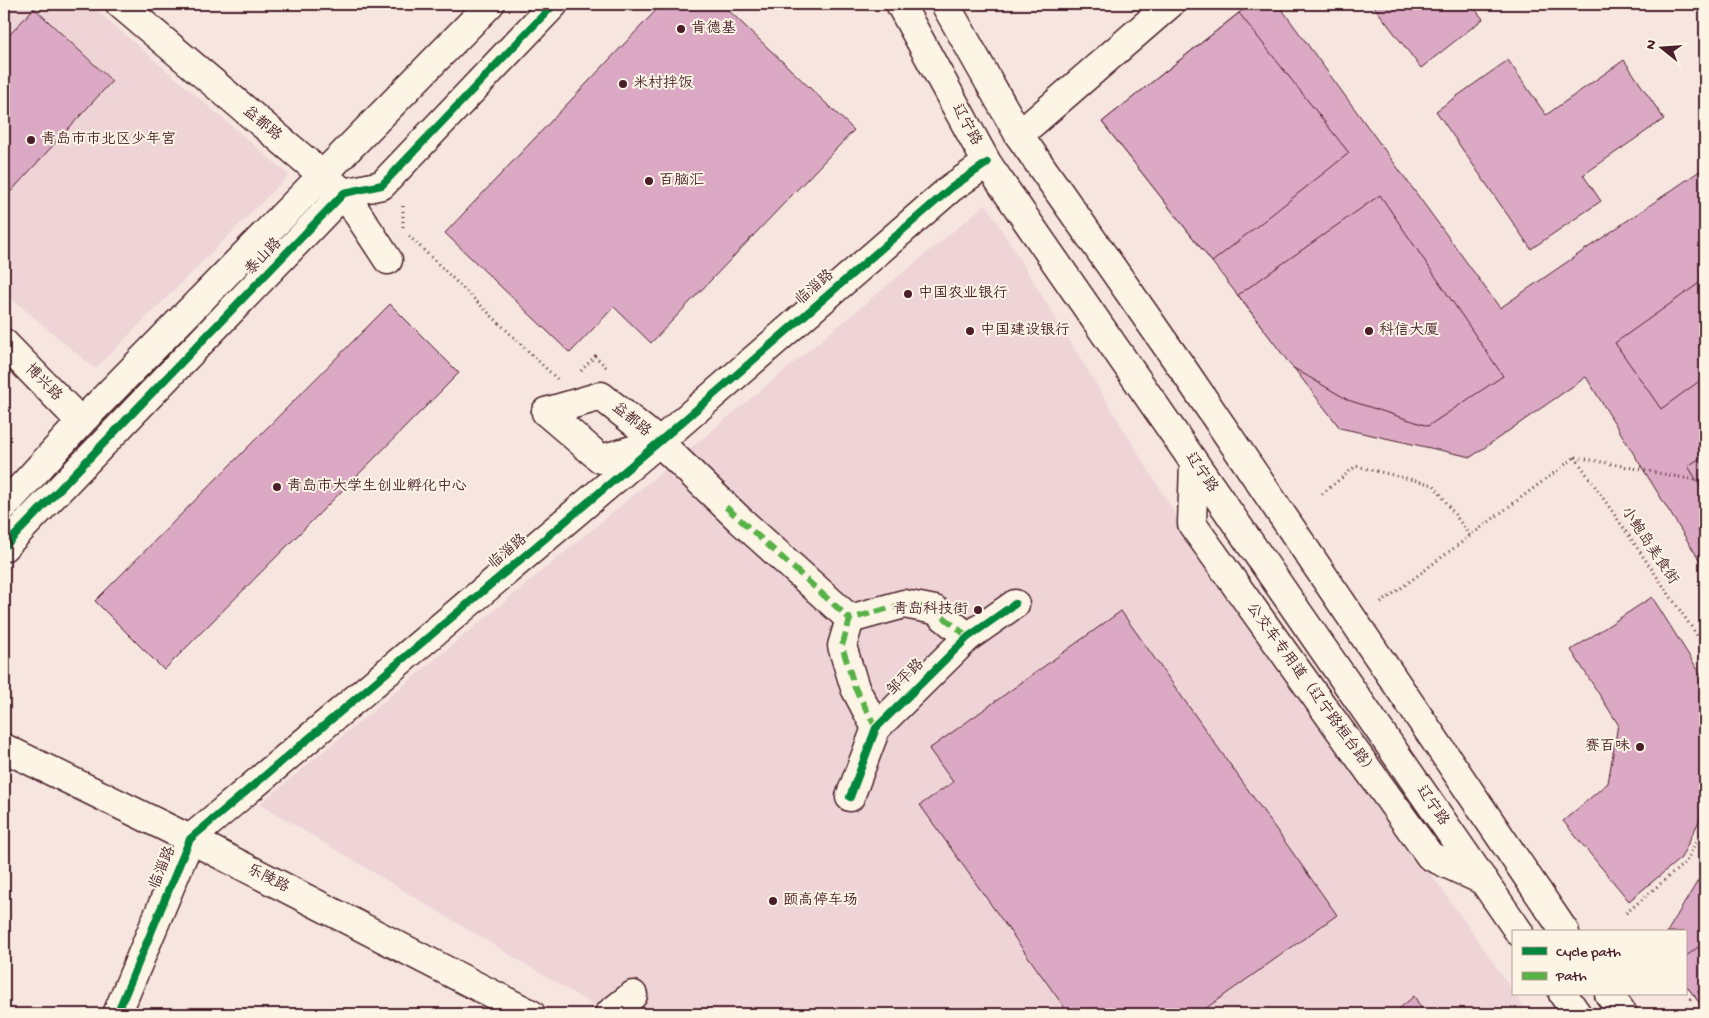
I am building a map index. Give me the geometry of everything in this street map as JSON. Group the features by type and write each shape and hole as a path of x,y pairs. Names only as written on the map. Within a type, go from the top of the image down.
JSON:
{"street":[{"name":"益都路","path":"120,4 344,193 388,260"},
{"name":"泰山路","path":"4,506 82,422 490,4"},
{"path":"344,193 382,185 554,4"},
{"name":"辽宁路","path":"900,4 987,163 1518,930"},
{"path":"946,4 1019,135 1185,372 1564,930"},
{"path":"1019,135 1170,4"},
{"name":"临淄路","path":"117,1014 190,839 658,442 951,188 987,163"},
{"name":"泰山路","path":"4,547 344,193"},
{"name":"博兴路","path":"4,343 82,422"},
{"name":"益都路","path":"601,396 658,442 601,459 546,412 601,396"},
{"path":"658,442 739,520 850,619"},
{"name":"公交车专用道（辽宁路桓台路）","path":"1194,463 1192,524 1430,856 1484,881"},
{"path":"850,619 904,604 935,610 968,636"},
{"name":"邹平路","path":"850,797 876,728 968,636 1016,604"},
{"path":"850,619 842,646 855,688 876,728"},
{"name":"乐陵路","path":"4,748 190,839 530,1014"},
{"path":"609,1014 633,995"},
{"path":"1564,996 1577,1014"},
{"path":"1610,996 1623,1014"}],"path":[{"path":"403,205 403,230 558,380"},
{"path":"577,375 595,356 609,369"},
{"path":"1381,603 1575,457 1705,482"},
{"path":"1322,494 1356,466 1434,484 1470,536"},
{"path":"1626,913 1686,862 1705,824"},
{"path":"1690,999 1705,988"}],"shaded area":[{"path":"4,4 89,4 289,175 95,369 4,292"},
{"path":"986,204 1179,520 1472,932 1512,990 1512,996 1516,996 1529,1014 608,1014 260,804"}],"building":[{"name":"百脑汇","path":"662,4 722,4 854,130 651,343 614,307 570,353 445,233"},
{"path":"1250,4 1278,4 1500,308 1704,168 1705,569 1586,377 1471,457 1340,428 1102,122"},
{"path":"1372,4 1471,4 1483,19 1421,68"},
{"name":"青岛市市北区少年宫","path":"34,8 112,81 4,199 4,41"},
{"path":"1239,13 1349,153 1212,262 1102,122"},
{"path":"1508,60 1546,115 1624,60 1664,119 1583,175 1601,201 1531,249 1436,111"},
{"name":"科信大厦","path":"1380,195 1503,376 1428,426 1348,400 1292,367 1238,295"},
{"path":"1705,279 1705,377 1661,409 1615,343"},
{"name":"青岛市大学生创业孵化中心","path":"390,304 459,373 164,670 95,601"},
{"path":"1705,455 1705,494 1688,466"},
{"path":"1652,597 1705,681 1705,799 1703,813 1681,858 1629,901 1563,821 1608,783 1618,724 1571,650"},
{"path":"1121,611 1337,915 1198,1014 1126,1014 1123,1011 1118,1014 1069,1014 920,805 953,782 929,749"},
{"path":"1705,869 1705,1010 1686,985 1686,930 1668,930"},
{"path":"1705,942 1705,1010 1686,985 1686,956"},
{"path":"1414,996 1425,1014 1393,1014"}],"marked path":[{"path":"726,507 850,619"},
{"path":"876,728 855,688 842,646 850,619 904,604 935,610 968,637"}],"cycle path":[{"path":"4,547 344,193 382,185 554,4"},
{"path":"117,1014 190,839 659,442 951,188 987,163"},
{"path":"850,797 876,728 968,637 1015,604"}],"place":[{"name":"肯德基","path":"681,29"},
{"name":"米村拌饭","path":"623,84"},
{"name":"青岛市市北区少年宫","path":"31,140"},
{"name":"百脑汇","path":"649,181"},
{"name":"中国农业银行","path":"908,294"},
{"name":"中国建设银行","path":"970,331"},
{"name":"科信大厦","path":"1369,331"},
{"name":"青岛市大学生创业孵化中心","path":"277,487"},
{"name":"青岛科技街","path":"978,610"},
{"name":"赛百味","path":"1640,747"},
{"name":"颐高停车场","path":"773,901"}]}
